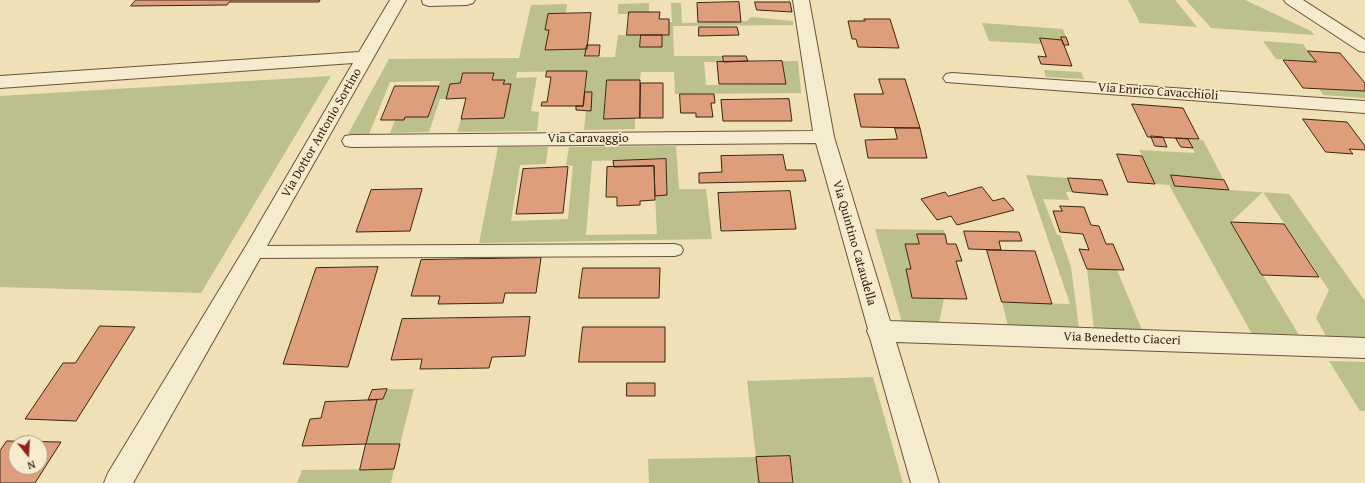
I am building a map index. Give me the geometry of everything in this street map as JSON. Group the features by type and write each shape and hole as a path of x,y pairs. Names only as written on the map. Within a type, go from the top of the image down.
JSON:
{"street":[{"path":"365,57 398,0"},
{"path":"429,1 467,0"},
{"name":"Via Quintino Cataudella","path":"800,0 824,137 879,331 925,483"},
{"path":"1292,0 1365,47"},
{"name":"Via Dottor Antonio Sortino","path":"0,82 300,60 365,57"},
{"name":"Via Dottor Antonio Sortino","path":"118,483 254,252 365,57"},
{"name":"Via Enrico Cavacchioli","path":"952,78 1365,107"},
{"name":"Via Caravaggio","path":"352,141 824,137"},
{"name":"Via Benedetto Ciaceri","path":"879,331 1365,348"}],"lane":[{"path":"254,252 675,250"}],"green space":[{"path":"1128,0 1175,0 1197,27 1140,23"},
{"path":"1186,0 1245,0 1311,31 1314,35 1211,28"},
{"path":"649,3 649,12 629,12 629,14 618,14 618,4"},
{"path":"671,3 681,3 682,23 747,21 751,17 793,21 793,25 673,26 674,56 723,56 724,62 704,62 706,85 786,84 782,61 798,61 801,93 675,94 674,72 641,72 640,80 607,81 604,119 635,118 635,129 584,130 586,111 591,110 592,92 585,92 587,71 517,72 516,78 537,77 531,111 539,112 537,131 457,132 461,119 503,118 504,80 492,80 494,73 463,73 460,83 450,84 446,99 440,99 429,132 390,133 395,120 404,120 405,117 428,117 440,81 390,82 369,134 348,134 389,59 519,58 531,5 567,4 566,13 548,14 545,30 549,30 546,50 587,49 585,57 615,57 618,35 641,35 640,47 662,47 662,35 669,22 672,22"},
{"path":"982,23 1063,29 1066,37 1061,37 1062,40 1040,38 1042,44 989,41"},
{"path":"1263,41 1303,44 1316,62 1276,59"},
{"path":"1044,70 1081,72 1084,79 1046,77"},
{"path":"331,76 201,293 0,287 0,96"},
{"path":"1319,88 1365,91 1365,98 1323,95"},
{"path":"1188,139 1203,140 1229,190 1263,192 1231,222 1299,335 1252,334 1169,185 1155,184 1139,150 1195,153"},
{"path":"676,146 679,189 706,189 712,239 479,243 498,147 548,147 546,164 520,165 511,221 568,219 573,166 566,165 569,147","holes":["666,159 667,195 655,196 657,234 586,235 592,161"]},
{"path":"1026,175 1068,178 1073,192 1066,192 1069,200 1043,199 1057,235 1060,235 1071,267 1079,328 1008,326 1002,302 1070,304"},
{"path":"1263,192 1289,194 1365,301 1365,338 1326,336 1316,318 1329,290"},
{"path":"875,229 944,230 945,234 917,234 919,244 905,244 911,269 906,270 912,298 944,299 939,323 902,322"},
{"path":"1087,269 1117,270 1142,330 1094,329"},
{"path":"1329,361 1365,362 1365,411 1360,411"},
{"path":"873,377 903,483 794,483 790,456 756,457 747,381"},
{"path":"387,389 414,389 400,444 366,444 377,400 383,399"},
{"path":"756,457 759,483 649,483 648,459"},
{"path":"394,469 391,483 297,483 302,470"}],"building":[{"path":"136,0 320,0 319,2 229,2 227,5 131,6"},
{"path":"739,2 741,22 698,22 697,3"},
{"path":"755,2 790,2 792,12 757,10"},
{"path":"629,12 660,12 659,19 669,19 669,35 627,35"},
{"path":"591,13 587,49 545,50 549,30 545,30 548,14"},
{"path":"864,19 890,19 899,48 858,47 856,39 852,39 848,21 865,21"},
{"path":"699,27 737,27 739,35 699,36"},
{"path":"641,35 662,35 662,47 640,47"},
{"path":"1061,37 1066,37 1069,45 1064,45"},
{"path":"1040,38 1062,40 1072,66 1041,64 1038,56 1046,57"},
{"path":"587,45 600,45 599,56 585,56"},
{"path":"1308,51 1340,53 1365,83 1365,91 1303,88 1283,60 1316,62"},
{"path":"723,56 746,56 748,61 724,62"},
{"path":"782,61 786,84 719,84 717,62"},
{"path":"547,71 587,71 583,106 541,106 542,102 547,102 551,77 546,77"},
{"path":"463,73 494,73 492,80 505,80 503,84 511,84 504,118 461,119 466,98 446,99 450,84 460,83"},
{"path":"879,79 905,79 920,128 861,127 854,94 883,94"},
{"path":"607,80 640,80 640,118 604,119"},
{"path":"641,83 663,83 663,118 640,118"},
{"path":"395,86 439,86 428,117 405,117 404,120 381,120"},
{"path":"585,92 592,92 591,111 576,110 576,106 583,106"},
{"path":"680,94 714,94 715,103 711,103 713,117 696,117 696,113 681,113"},
{"path":"789,99 792,121 723,121 721,100"},
{"path":"1132,104 1183,108 1199,139 1148,137"},
{"path":"1303,119 1347,122 1365,146 1365,150 1349,149 1353,154 1326,152"},
{"path":"895,128 920,128 927,158 868,158 865,140 897,139"},
{"path":"1151,136 1163,137 1167,147 1155,146"},
{"path":"1176,138 1188,139 1193,148 1181,147"},
{"path":"1117,154 1142,156 1155,184 1128,182"},
{"path":"783,155 786,170 803,170 806,181 699,183 699,173 722,172 721,156"},
{"path":"666,159 667,195 655,196 654,166 614,167 613,161"},
{"path":"654,166 655,200 640,201 640,205 617,206 617,197 606,197 607,167"},
{"path":"568,167 563,213 516,214 523,169"},
{"path":"1171,175 1224,180 1229,190 1175,186"},
{"path":"1068,178 1102,180 1108,195 1073,192"},
{"path":"982,187 993,201 1004,198 1014,210 957,225 951,216 937,220 921,199 945,192 948,196"},
{"path":"422,189 410,231 356,232 371,190"},
{"path":"790,191 796,229 721,231 718,193"},
{"path":"1060,206 1084,207 1091,225 1099,226 1106,244 1113,244 1124,270 1087,269 1079,249 1089,250 1083,234 1060,232 1053,211 1062,211"},
{"path":"1231,222 1284,224 1319,277 1262,275"},
{"path":"964,231 1019,232 1022,241 999,241 1001,250 969,249"},
{"path":"917,234 945,234 947,244 956,244 962,261 956,261 967,299 912,298 906,269 911,269 905,244 919,244"},
{"path":"987,250 1035,251 1052,304 1002,302"},
{"path":"541,258 536,293 505,293 503,303 438,304 440,296 411,296 421,260"},
{"path":"378,267 348,367 283,364 316,268"},
{"path":"583,268 660,268 659,298 579,298"},
{"path":"530,317 525,356 492,357 489,368 420,369 422,359 391,360 402,319"},
{"path":"100,326 135,327 76,421 25,419 63,363 75,363"},
{"path":"583,327 665,327 665,362 579,362"},
{"path":"627,383 655,383 655,396 627,396"},
{"path":"387,389 383,399 368,400 372,390"},
{"path":"377,400 366,444 302,446 310,419 321,418 325,402"},
{"path":"8,441 8,475 40,475 35,483 0,483 0,451"},
{"path":"48,442 61,442 48,462"},
{"path":"366,444 400,444 394,469 360,470"},
{"path":"790,456 793,483 759,483 756,457"}]}
